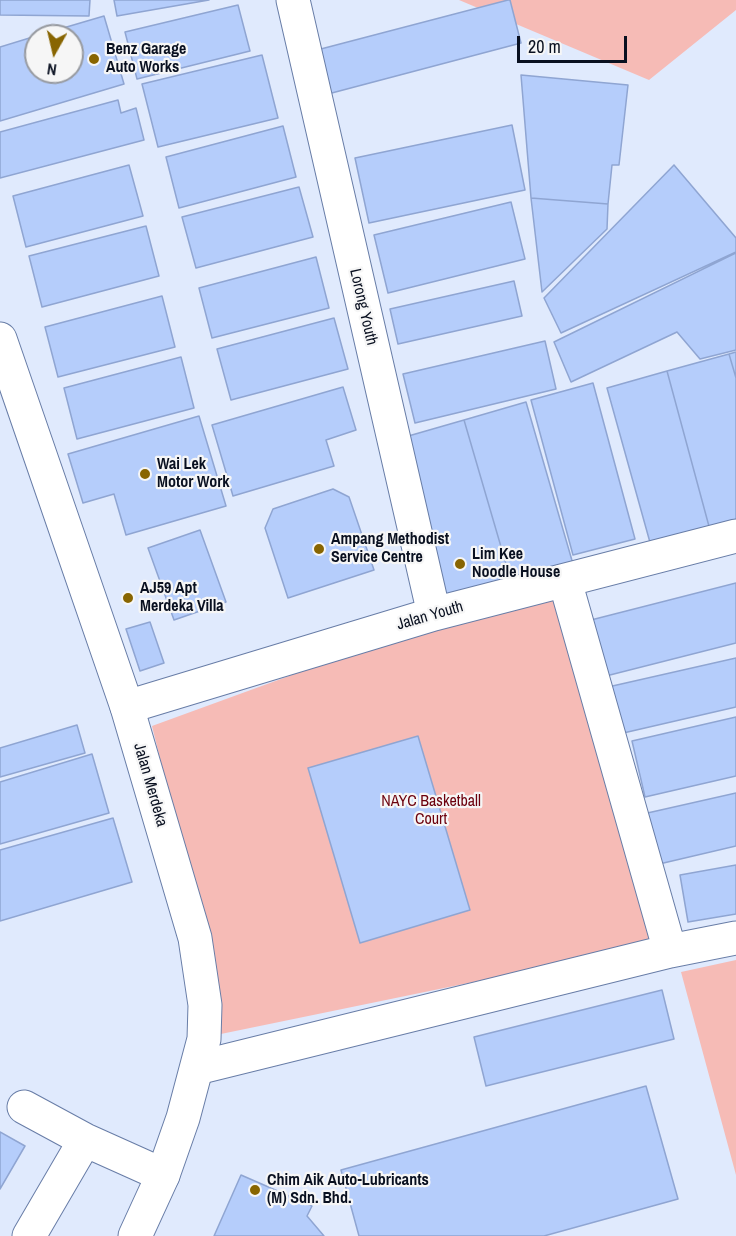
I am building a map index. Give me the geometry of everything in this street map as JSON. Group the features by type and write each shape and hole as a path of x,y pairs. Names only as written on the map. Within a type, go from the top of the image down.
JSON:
{"street":[{"name":"Lorong Youth","path":"292,0 434,614"},
{"name":"Jalan Merdeka","path":"0,339 127,707 195,938 205,1005 204,1039 163,1175 135,1236"},
{"name":"Jalan Youth","path":"127,707 434,614 736,536"},
{"path":"565,581 670,951"},
{"path":"197,1068 670,951 736,938"},
{"path":"24,1107 85,1140 163,1175"},
{"path":"29,1236 85,1140"}],"green space":[{"path":"459,0 736,0 736,10 649,80"},
{"name":"NAYC Basketball Court","path":"554,594 653,945 216,1035 203,933 152,726 429,625"},
{"path":"736,960 736,1175 681,972"}],"building":[{"path":"0,0 90,0 89,16 0,15"},
{"path":"114,0 209,0 117,16"},
{"path":"510,0 521,43 328,94 317,50"},
{"path":"238,5 250,51 137,79 125,32"},
{"name":"Benz Garage Auto Works","path":"104,16 124,84 0,121 0,47 24,40 24,84 84,84 84,24 77,24"},
{"path":"262,55 278,118 158,147 142,84"},
{"path":"521,75 628,85 619,165 612,165 608,204 531,198"},
{"path":"118,100 121,113 136,108 144,140 0,178 0,132"},
{"path":"512,125 525,190 369,223 355,158"},
{"path":"283,126 296,177 179,208 166,157"},
{"path":"129,165 143,216 26,247 13,196"},
{"path":"674,165 736,238 736,252 561,333 544,298"},
{"path":"299,187 313,237 196,268 182,217"},
{"path":"531,198 608,204 607,229 542,292"},
{"path":"511,202 525,259 388,293 374,235"},
{"path":"146,226 159,276 42,307 29,256"},
{"path":"736,253 736,350 700,359 677,332 571,382 554,342"},
{"path":"316,257 329,308 212,338 199,288"},
{"path":"514,281 522,316 398,344 390,309"},
{"path":"162,296 175,347 58,377 45,327"},
{"path":"334,318 348,369 231,400 217,349"},
{"path":"545,341 556,389 415,423 403,374"},
{"path":"736,352 736,378 729,354"},
{"path":"729,354 736,378 736,523 710,530 667,371"},
{"path":"181,357 194,408 77,439 64,388"},
{"path":"667,371 710,530 651,546 607,388"},
{"path":"593,383 635,539 573,555 531,400"},
{"path":"343,387 356,430 326,440 334,466 233,496 212,425"},
{"path":"526,402 573,564 511,581 464,420"},
{"name":"Wai Lek Motor Work","path":"199,416 226,506 126,535 114,494 83,503 68,454"},
{"path":"464,420 511,581 446,600 398,439"},
{"name":"Ampang Methodist Service Centre","path":"333,489 349,497 374,570 288,598 265,528 273,509"},
{"path":"200,530 226,602 174,620 148,548"},
{"path":"736,583 736,643 606,676 591,620"},
{"path":"150,622 164,663 140,671 126,629"},
{"path":"736,658 736,707 619,734 608,687"},
{"path":"736,717 736,776 645,797 632,741"},
{"path":"77,725 85,753 0,777 0,748"},
{"path":"418,736 470,910 360,943 308,768"},
{"path":"92,754 109,813 0,844 0,782"},
{"path":"736,793 736,846 655,865 643,814"},
{"path":"113,818 132,882 0,921 0,850"},
{"path":"736,865 736,914 688,922 680,875"},
{"path":"662,990 674,1039 486,1086 474,1037"},
{"path":"646,1086 678,1199 544,1236 359,1236 341,1170"},
{"path":"0,1132 25,1146 0,1189"},
{"name":"Chim Aik Auto-Lubricants (M) Sdn. Bhd.","path":"241,1175 312,1206 307,1216 324,1236 214,1236"}],"place":[{"name":"Benz Garage Auto Works","path":"94,59"},
{"name":"Wai Lek Motor Work","path":"145,474"},
{"name":"Ampang Methodist Service Centre","path":"319,549"},
{"name":"Lim Kee Noodle House","path":"460,564"},
{"name":"AJ59 Apt Merdeka Villa","path":"128,598"},
{"name":"Chim Aik Auto-Lubricants (M) Sdn. Bhd.","path":"255,1190"}]}
